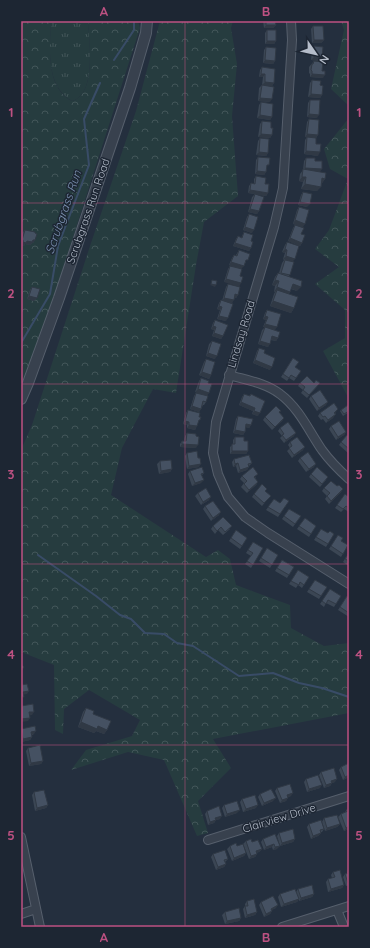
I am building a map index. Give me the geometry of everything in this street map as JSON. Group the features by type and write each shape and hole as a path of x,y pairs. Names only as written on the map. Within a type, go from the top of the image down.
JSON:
{"street":[{"name":"Scrubgrass Run Road","path":"21,399 28,384 59,298 130,88 139,60 147,21"},
{"name":"Lindsay Road","path":"291,21 292,40 283,188 274,227 216,422 213,453 218,474 228,497 245,517 349,584"},
{"path":"229,375 268,386 280,394 292,405 331,462 349,479"},
{"name":"Clairview Drive","path":"208,840 349,796"},
{"path":"21,837 40,927"},
{"path":"282,927 349,906"},
{"path":"21,914 36,909"},
{"path":"337,910 344,927"}],"green space":[{"path":"21,21 51,21 50,54 53,76 63,95 72,101 80,96 85,88 88,78 90,53 88,21 138,21 140,28 44,328 21,387"},
{"path":"51,21 88,21 90,66 88,78 85,88 80,96 72,101 63,94 57,86 53,76 50,54"},
{"path":"160,21 233,21 231,28 237,64 232,116 238,196 204,222 176,393 153,389 122,448 111,495 206,557 218,550 230,559 236,585 290,605 291,628 324,646 349,643 349,713 213,739 231,768 198,801 208,833 197,836 164,760 128,752 71,770 86,750 132,736 140,720 89,690 64,709 63,734 55,730 54,665 21,652 21,450 32,425 90,246 136,111"},
{"path":"341,21 349,21 349,106 331,89 344,30"},
{"path":"349,118 349,399 323,351 345,338 345,310 315,284 339,267 315,249 329,230 348,179 330,169 324,149"}],"building":[{"path":"266,21 275,21 276,25 266,25"},
{"path":"313,26 323,26 324,40 314,40"},
{"path":"267,30 276,30 276,41 267,41"},
{"path":"314,46 323,47 322,58 314,57"},
{"path":"266,47 276,48 275,61 265,60"},
{"path":"314,61 323,62 322,71 325,71 325,75 312,74 311,70"},
{"path":"262,67 275,69 274,83 265,82 265,74 261,74"},
{"path":"312,80 321,81 320,85 323,86 322,95 311,94"},
{"path":"262,85 274,87 272,99 260,98"},
{"path":"310,100 320,100 319,115 309,114"},
{"path":"261,102 273,104 272,117 260,115"},
{"path":"309,119 319,120 318,135 307,134"},
{"path":"262,121 271,122 271,128 273,128 272,135 261,134"},
{"path":"307,137 316,138 316,144 321,144 320,152 306,151"},
{"path":"260,138 269,139 268,153 259,152"},
{"path":"258,157 270,158 266,172 257,171"},
{"path":"306,158 315,158 315,161 322,161 322,169 305,168"},
{"path":"303,169 326,173 325,179 322,178 321,187 305,184 306,177 302,177"},
{"path":"256,176 266,178 265,184 269,184 268,193 250,190 251,183 255,184"},
{"path":"303,192 312,194 310,204 300,202"},
{"path":"255,194 264,197 259,211 250,209"},
{"path":"299,207 309,210 305,224 295,220"},
{"path":"249,214 258,217 254,230 245,227"},
{"path":"295,225 304,228 301,234 305,235 302,243 290,238"},
{"path":"25,230 35,232 37,234 35,240 32,242 27,241 26,243 23,242 22,240"},
{"path":"244,232 253,235 251,248 235,243 238,236 242,238"},
{"path":"287,242 299,246 295,259 286,256 287,250 285,249"},
{"path":"239,250 250,254 244,266 231,262 234,255 237,256"},
{"path":"285,260 294,262 290,275 281,273"},
{"path":"230,266 242,269 240,276 243,277 241,283 226,279"},
{"path":"278,273 302,281 301,287 293,284 290,292 277,287 279,281 275,280"},
{"path":"212,280 217,281 216,285 211,284"},
{"path":"228,284 240,287 238,295 235,294 234,300 224,298"},
{"path":"32,287 40,289 37,298 29,296"},
{"path":"277,290 298,297 294,308 273,301"},
{"path":"221,300 233,304 228,318 219,316 222,307 219,306"},
{"path":"267,310 281,314 277,327 265,324 268,317 265,316"},
{"path":"215,320 228,325 223,336 214,333 216,327 213,326"},
{"path":"265,327 280,332 278,338 272,336 270,344 260,341"},
{"path":"212,341 221,344 217,356 208,353"},
{"path":"259,348 265,350 264,353 275,358 272,367 255,360"},
{"path":"293,358 299,362 295,367 301,371 296,378 291,375 289,378 283,374"},
{"path":"206,359 215,362 211,375 202,372"},
{"path":"307,376 314,383 316,380 320,383 309,395 303,390 305,387 300,383"},
{"path":"201,378 212,384 209,393 198,389"},
{"path":"320,390 328,402 319,408 311,396"},
{"path":"196,393 208,396 206,402 203,401 201,409 192,406"},
{"path":"244,394 250,396 251,394 265,401 260,413 254,411 255,408 241,402"},
{"path":"334,403 338,409 334,413 336,414 328,420 320,413"},
{"path":"348,405 349,411 344,414 341,410"},
{"path":"276,406 281,411 279,412 284,418 275,427 265,417"},
{"path":"188,410 200,413 199,417 201,417 197,426 189,425 189,422 185,421"},
{"path":"238,416 253,419 251,425 246,424 245,432 235,430"},
{"path":"339,421 346,432 338,437 331,426"},
{"path":"288,422 296,433 286,440 282,435 284,434 280,428"},
{"path":"187,433 196,434 196,436 199,437 198,445 182,444 182,441 186,441"},
{"path":"347,435 349,436 349,449 341,442"},
{"path":"235,437 244,437 244,441 248,441 248,451 232,451 232,444 235,444"},
{"path":"297,437 305,447 294,455 289,448 292,446 290,442"},
{"path":"197,451 201,464 189,466 187,453"},
{"path":"308,452 316,464 309,469 300,458"},
{"path":"249,455 252,463 248,464 249,467 240,470 238,463 235,464 234,459"},
{"path":"171,460 172,469 161,471 160,461"},
{"path":"202,467 204,473 201,474 204,480 195,483 190,471"},
{"path":"253,467 258,474 254,477 258,482 249,490 244,484 247,481 242,476"},
{"path":"317,467 328,477 322,484 311,474"},
{"path":"331,481 343,489 331,501 327,496 330,493 324,488"},
{"path":"262,484 267,489 265,491 271,496 264,503 254,494"},
{"path":"206,488 211,497 203,502 198,493"},
{"path":"345,494 349,497 349,508 346,506 343,509 337,505"},
{"path":"284,498 289,501 280,514 268,507 274,499 280,503"},
{"path":"213,501 221,512 213,518 205,506"},
{"path":"289,509 301,516 295,524 284,516"},
{"path":"223,517 232,526 225,532 221,527 217,531 213,526"},
{"path":"305,518 316,526 311,534 299,526"},
{"path":"321,529 328,533 330,531 334,534 328,544 316,537"},
{"path":"236,530 247,538 242,546 231,538"},
{"path":"338,535 343,538 341,541 348,545 343,554 331,546"},
{"path":"253,542 263,548 253,565 247,561 253,553 248,550"},
{"path":"267,548 278,555 272,565 261,558"},
{"path":"349,553 349,561 345,559"},
{"path":"282,560 294,567 289,575 277,568"},
{"path":"298,570 309,577 304,585 300,582 299,585 291,581"},
{"path":"315,580 327,587 321,596 309,589"},
{"path":"330,589 341,596 336,604 328,600 326,604 322,601"},
{"path":"347,596 349,597 349,613 340,607"},
{"path":"21,664 24,667 21,671"},
{"path":"27,684 29,691 23,692 24,697 21,697 21,685"},
{"path":"33,704 34,712 29,712 30,718 21,719 21,706"},
{"path":"86,708 94,711 93,714 111,721 107,730 98,726 97,729 81,722"},
{"path":"35,726 36,731 31,732 32,737 23,739 21,729"},
{"path":"40,745 43,761 31,763 28,748"},
{"path":"349,763 349,775 345,777 341,767"},
{"path":"334,768 337,779 326,785 321,772"},
{"path":"318,775 322,785 309,789 306,779"},
{"path":"290,784 293,793 287,795 288,798 282,800 277,788"},
{"path":"271,789 276,798 264,803 260,794"},
{"path":"44,790 48,805 37,808 34,792"},
{"path":"255,795 258,805 246,809 242,799"},
{"path":"237,801 240,810 227,814 224,805"},
{"path":"219,806 222,816 215,818 216,820 210,822 207,811"},
{"path":"347,809 349,809 349,826 346,828 341,814 348,811"},
{"path":"337,815 340,824 327,828 324,818"},
{"path":"321,820 324,829 320,830 321,833 313,836 309,824"},
{"path":"293,829 295,839 282,843 279,833"},
{"path":"275,834 280,846 275,847 274,844 266,847 263,839"},
{"path":"251,839 252,842 258,840 262,849 256,851 257,854 251,856 246,841"},
{"path":"236,843 237,846 243,844 246,853 234,858 230,846"},
{"path":"225,850 228,859 224,860 226,864 218,867 213,854"},
{"path":"340,870 344,885 331,889 328,879 335,877 333,872"},
{"path":"349,873 349,883 348,883 345,874"},
{"path":"312,885 314,894 301,898 298,889"},
{"path":"295,889 299,899 284,904 280,894"},
{"path":"273,896 278,905 266,914 261,902"},
{"path":"254,899 257,912 247,915 245,906 248,906 247,901"},
{"path":"239,908 241,918 227,921 225,912"}],"waterway":[{"name":"Scrubgrass Run","path":"114,60 134,30 134,21"},
{"name":"Scrubgrass Run","path":"21,343 50,294 58,246 89,165 84,119 100,83"},
{"path":"38,555 120,615 131,619 145,633 164,634 177,643 193,646 239,676 273,673 299,683 322,688 349,697"}]}
